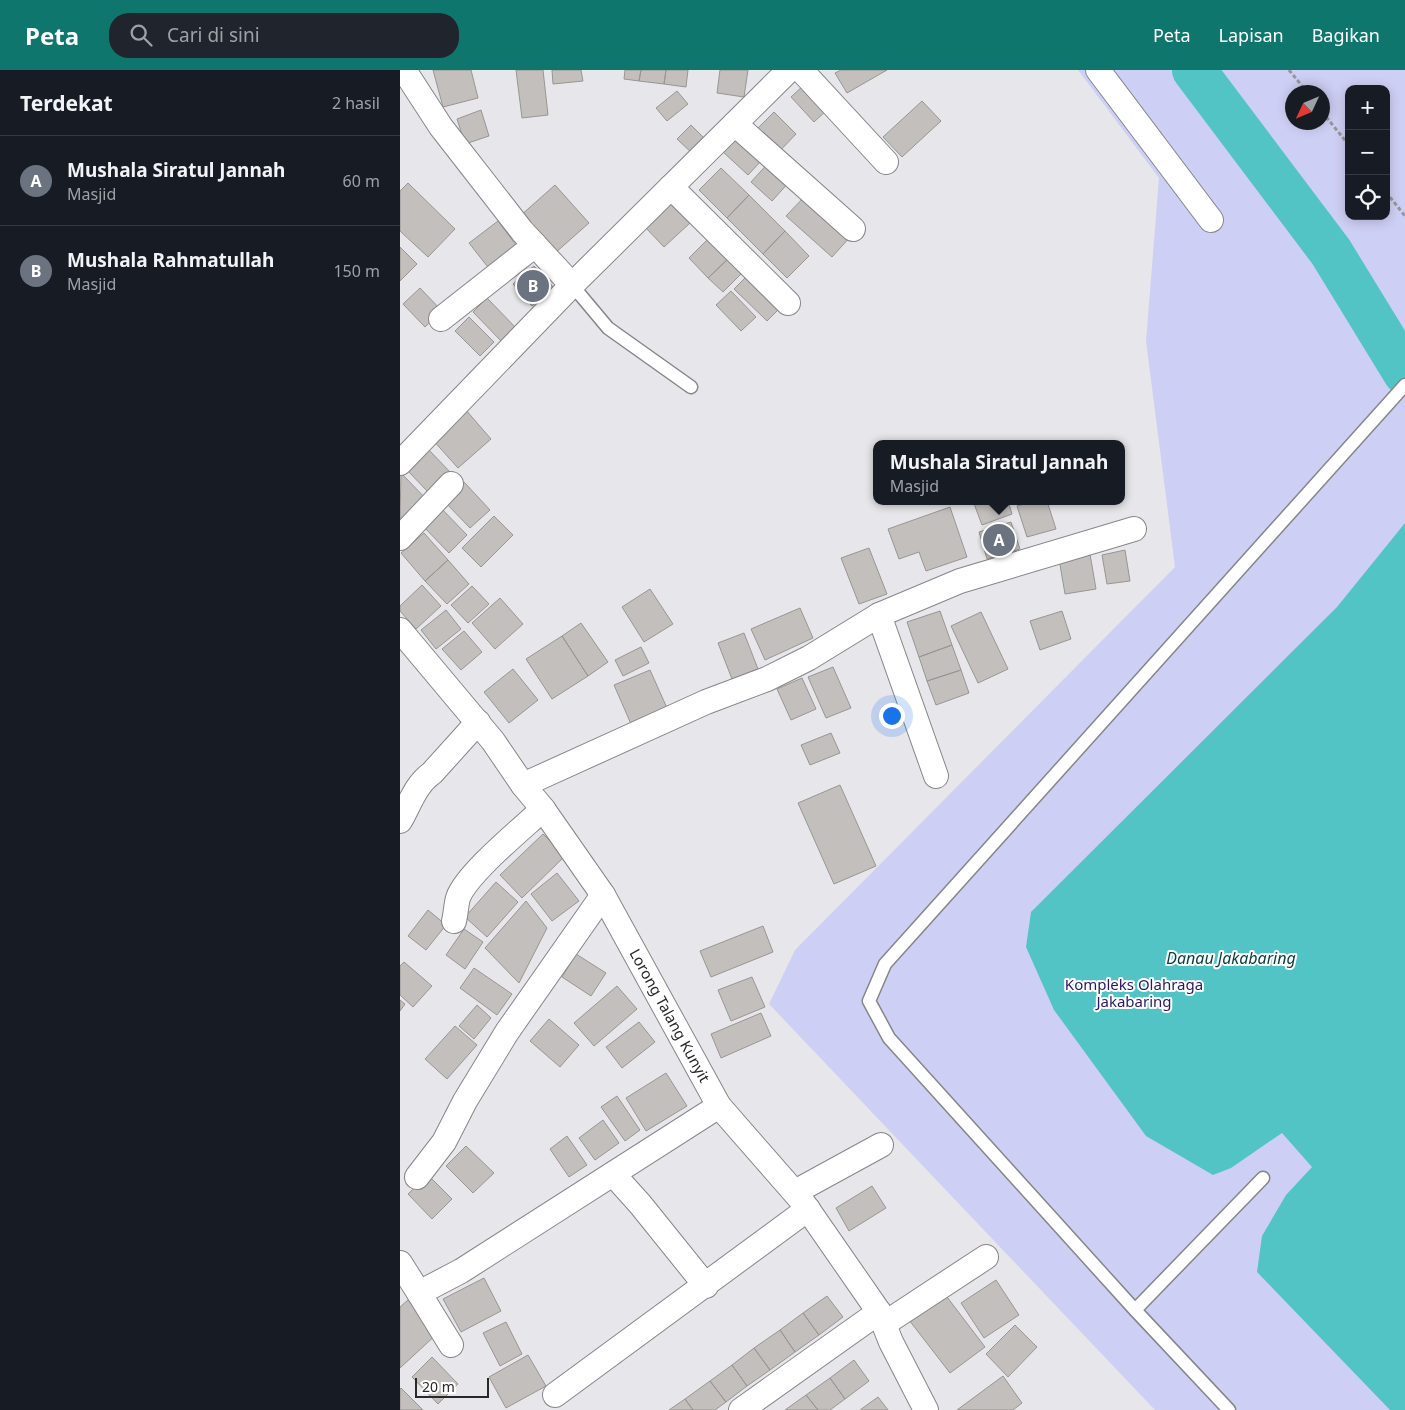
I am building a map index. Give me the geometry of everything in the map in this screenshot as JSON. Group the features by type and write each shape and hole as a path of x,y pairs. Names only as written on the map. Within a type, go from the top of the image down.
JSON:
{"street":[{"path":"404,70 441,127 522,231 572,285"},
{"path":"400,463 572,285 789,70"},
{"path":"801,70 886,162"},
{"path":"1098,70 1211,220"},
{"path":"735,124 853,229"},
{"path":"671,187 788,303"},
{"path":"441,319 535,245"},
{"path":"400,538 451,484"},
{"path":"522,785 706,702 767,679 809,658 879,615 960,581 1134,529"},
{"path":"879,615 936,776"},
{"name":"Lorong Talang Kunyit","path":"400,630 493,741 522,785 543,809 603,895 719,1106 801,1201 881,1318 926,1410"},
{"path":"400,821 418,786 478,722"},
{"path":"454,921 458,897 467,883 482,866 543,809"},
{"path":"417,1176 444,1142 465,1101 506,1032 603,895"},
{"path":"419,1293 461,1271 719,1106"},
{"path":"555,1395 706,1286 801,1201 881,1145"},
{"path":"613,1174 646,1211 706,1286"},
{"path":"741,1410 881,1318 986,1257"},
{"path":"400,1263 451,1345"}],"lane":[{"path":"572,285 608,328 691,387"},
{"path":"1229,1410 1135,1310 889,1038 869,1001 885,964 1405,385"},
{"path":"1135,1310 1263,1178"}],"path":[{"path":"1289,70 1301,85"},
{"path":"1330,122 1345,140"},
{"path":"1390,197 1405,216"}],"green space":[{"name":"Kompleks Olahraga Jakabaring","path":"1078,70 1405,70 1405,1410 1155,1410 769,1004 795,950 1175,567 1146,341 1159,178"}],"water":[{"name":"Danau Jakabaring","path":"1405,523 1405,1410 1390,1410 1257,1272 1262,1236 1286,1195 1312,1167 1282,1133 1231,1168 1213,1175 1146,1136 1054,1010 1026,947 1031,912 1337,607"}],"building":[{"path":"433,70 471,70 478,98 443,107"},
{"path":"516,70 543,70 548,115 522,118"},
{"path":"552,70 581,70 583,81 553,84"},
{"path":"625,70 641,70 639,81 624,79"},
{"path":"641,70 666,70 664,84 639,81"},
{"path":"666,70 688,70 686,87 664,84"},
{"path":"720,70 748,70 744,97 717,93"},
{"path":"841,70 887,70 847,93 835,73"},
{"path":"805,84 828,109 814,122 791,97"},
{"path":"677,91 688,104 667,121 656,108"},
{"path":"922,101 941,121 902,157 883,137"},
{"path":"481,110 489,136 465,144 457,119"},
{"path":"774,112 796,134 775,156 752,134"},
{"path":"691,125 707,141 694,155 677,139"},
{"path":"737,136 762,160 748,175 722,151"},
{"path":"771,160 791,180 772,201 751,182"},
{"path":"721,168 749,195 727,218 699,190"},
{"path":"408,183 455,229 428,257 400,231 400,191"},
{"path":"555,185 589,223 554,254 520,216"},
{"path":"807,194 852,235 832,257 786,216"},
{"path":"749,195 785,231 763,254 727,218"},
{"path":"671,203 690,223 664,247 645,227"},
{"path":"498,221 519,249 491,271 469,243"},
{"path":"785,231 809,256 787,278 763,254"},
{"path":"711,236 731,256 708,278 689,258"},
{"path":"400,247 417,264 400,281"},
{"path":"731,256 745,270 723,292 708,278"},
{"path":"534,266 553,287 532,306 513,284"},
{"path":"751,272 784,304 767,321 734,289"},
{"path":"420,288 442,311 425,327 403,304"},
{"path":"731,291 756,317 741,331 716,305"},
{"path":"487,298 518,330 504,344 473,312"},
{"path":"469,317 494,342 480,356 455,331"},
{"path":"465,409 491,439 458,468 432,439"},
{"path":"429,450 451,473 429,493 407,470"},
{"path":"401,473 429,502 406,524 400,518"},
{"path":"464,482 490,510 470,528 444,501"},
{"path":"974,505 1009,505 1012,514 982,525"},
{"path":"1048,505 1056,529 1027,537 1017,506"},
{"path":"439,506 467,535 449,553 420,523"},
{"path":"950,507 967,557 926,571 919,552 899,559 888,529"},
{"path":"494,516 513,535 481,567 462,548"},
{"path":"1011,522 1020,549 987,559 979,532"},
{"path":"424,533 448,560 425,581 401,553"},
{"path":"869,548 887,594 859,604 841,558"},
{"path":"1125,550 1130,581 1107,584 1102,555"},
{"path":"1090,554 1096,589 1065,594 1059,559"},
{"path":"448,560 469,584 447,604 425,581"},
{"path":"422,585 441,606 416,629 400,611 400,606"},
{"path":"472,586 489,604 468,623 451,605"},
{"path":"650,589 673,624 644,642 622,607"},
{"path":"500,598 523,624 495,649 472,623"},
{"path":"800,608 813,638 765,660 751,629"},
{"path":"446,610 461,629 436,649 421,630"},
{"path":"940,611 952,645 919,657 907,622"},
{"path":"1062,611 1071,639 1040,650 1030,621"},
{"path":"981,612 1008,669 978,683 951,626"},
{"path":"581,623 608,662 588,676 562,636"},
{"path":"464,631 482,652 461,670 442,649"},
{"path":"744,633 758,669 732,679 718,643"},
{"path":"562,636 588,676 552,699 526,659"},
{"path":"952,645 961,670 927,681 919,657"},
{"path":"641,647 649,663 623,676 615,660"},
{"path":"833,667 851,708 826,718 808,677"},
{"path":"513,669 538,700 509,723 484,692"},
{"path":"650,670 667,708 631,724 614,685"},
{"path":"961,670 969,693 936,705 927,681"},
{"path":"802,678 816,709 791,720 777,689"},
{"path":"831,733 840,753 810,765 801,745"},
{"path":"840,785 876,866 834,884 798,803"},
{"path":"543,834 565,856 522,898 500,875"},
{"path":"557,873 579,901 552,921 531,894"},
{"path":"496,882 518,902 487,937 465,917"},
{"path":"526,901 547,928 519,983 485,948"},
{"path":"428,910 446,925 426,950 408,936"},
{"path":"763,926 773,952 711,977 700,951"},
{"path":"464,929 483,942 465,969 446,955"},
{"path":"576,954 606,973 591,996 562,977"},
{"path":"404,962 432,986 413,1007 400,995 400,966"},
{"path":"474,968 512,994 497,1015 460,988"},
{"path":"752,977 765,1007 731,1021 718,990"},
{"path":"617,986 637,1009 594,1046 574,1023"},
{"path":"400,1000 405,1004 400,1011"},
{"path":"477,1005 491,1018 474,1039 459,1026"},
{"path":"761,1013 771,1036 721,1058 711,1034"},
{"path":"549,1019 579,1045 560,1067 530,1041"},
{"path":"639,1022 655,1042 622,1068 606,1047"},
{"path":"455,1026 477,1045 447,1079 425,1059"},
{"path":"666,1073 687,1106 646,1131 626,1098"},
{"path":"617,1096 640,1130 625,1141 601,1107"},
{"path":"603,1120 619,1143 595,1160 579,1138"},
{"path":"567,1136 587,1165 569,1177 550,1149"},
{"path":"466,1146 494,1173 473,1193 446,1166"},
{"path":"428,1175 452,1199 432,1219 408,1194"},
{"path":"872,1186 886,1208 849,1231 836,1208"},
{"path":"484,1278 501,1311 461,1332 443,1299"},
{"path":"996,1280 1019,1315 984,1338 961,1303"},
{"path":"944,1293 985,1347 950,1373 909,1320"},
{"path":"827,1296 843,1317 819,1335 803,1313"},
{"path":"408,1300 438,1333 400,1368 400,1307"},
{"path":"803,1313 819,1335 795,1352 780,1330"},
{"path":"506,1322 522,1354 500,1366 483,1333"},
{"path":"1015,1325 1037,1347 1008,1377 986,1354"},
{"path":"780,1330 795,1352 770,1370 754,1348"},
{"path":"754,1348 770,1370 747,1386 732,1365"},
{"path":"528,1355 546,1386 506,1408 489,1377"},
{"path":"432,1357 458,1384 438,1404 412,1377"},
{"path":"854,1360 869,1381 845,1399 830,1378"},
{"path":"732,1365 747,1386 726,1402 710,1381"},
{"path":"1003,1376 1022,1403 1013,1410 957,1410"},
{"path":"830,1378 845,1399 830,1410 818,1410 806,1395"},
{"path":"710,1381 726,1402 715,1410 693,1410 685,1399"},
{"path":"401,1388 423,1410 400,1410"},
{"path":"806,1395 818,1410 785,1410"},
{"path":"878,1397 888,1410 860,1410"},
{"path":"685,1399 693,1410 669,1410"}],"waterway":[{"path":"1194,70 1331,252 1405,373"}],"place":[{"name":"Mushala Rahmatullah","path":"533,286"},
{"name":"Mushala Siratul Jannah","path":"999,540"}]}
